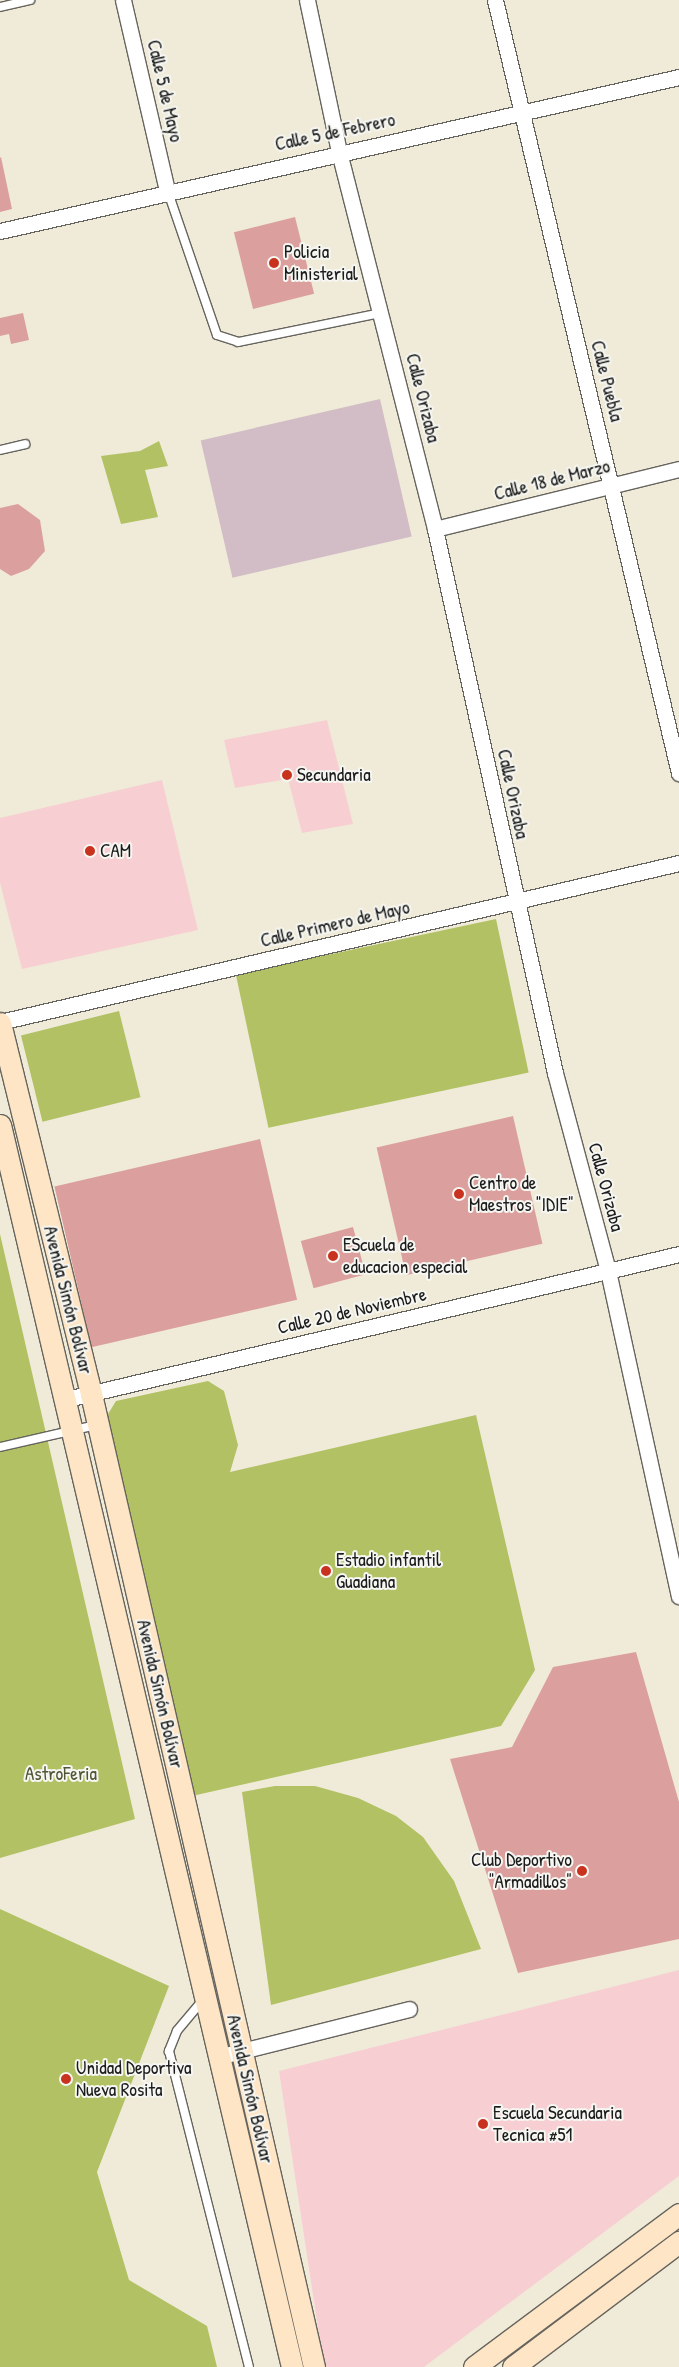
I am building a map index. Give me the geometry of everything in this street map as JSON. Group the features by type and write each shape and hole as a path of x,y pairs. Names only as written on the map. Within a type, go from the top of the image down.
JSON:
{"street":[{"name":"Calle 5 de Mayo","path":"123,0 167,190"},
{"name":"Calle Orizaba","path":"307,0 339,152 435,529 516,902 608,1271 679,1596"},
{"name":"Calle Puebla","path":"494,0 612,486 679,773"},
{"name":"Calle 5 de Febrero","path":"0,231 167,190 679,77"},
{"name":"Calle 18 de Marzo","path":"435,529 679,469"},
{"name":"Calle Primero de Mayo","path":"0,1023 679,863"},
{"name":"Avenida Simón Bolívar","path":"0,1023 5,1065 91,1394 314,2367"},
{"name":"Avenida Simón Bolívar","path":"0,1124 63,1400 292,2367"},
{"name":"Calle 20 de Noviembre","path":"63,1400 679,1254"},
{"path":"218,2057 409,2009"},
{"path":"474,2367 679,2214"},
{"path":"513,2367 679,2242"}],"lane":[{"path":"0,7 30,0"},
{"path":"167,190 217,335 238,342 381,312"},
{"path":"0,450 25,444"},
{"path":"0,1446 98,1425"},
{"path":"205,1998 176,2031 169,2051 249,2367"}],"shaded area":[{"path":"380,399 412,536 232,578 201,440"},
{"name":"Secundaria","path":"327,720 353,824 302,833 288,779 235,788 224,740"},
{"name":"CAM","path":"162,780 198,930 22,969 0,883 0,818"},
{"name":"Escuela Secundaria Tecnica #51","path":"679,1970 679,2176 424,2367 324,2367 279,2071"}],"green space":[{"path":"159,441 168,466 145,470 158,517 121,524 101,456 140,451"},
{"path":"496,919 529,1073 268,1128 236,974"},
{"path":"119,1011 141,1097 43,1122 21,1035"},
{"name":"AstroFeria","path":"0,1234 135,1819 0,1858"},
{"name":"Estadio infantil Guadiana","path":"208,1381 224,1391 238,1445 230,1472 476,1415 535,1670 501,1726 192,1796 105,1419 116,1401"},
{"path":"275,1786 315,1786 358,1798 396,1816 423,1837 454,1881 481,1949 271,2005 242,1792"},
{"name":"Unidad Deportiva Nueva Rosita","path":"0,1909 169,1986 97,2172 129,2280 207,2326 217,2367 0,2367"}],"building":[{"path":"0,158 12,209 0,212"},
{"name":"Policia Ministerial","path":"295,217 314,294 253,309 234,232"},
{"path":"23,313 29,340 11,344 9,334 0,336 0,318"},
{"path":"18,504 40,520 45,551 29,569 11,576 0,569 0,508"},
{"name":"Centro de Maestros \"IDIE\"","path":"513,1116 542,1244 406,1275 377,1147"},
{"path":"260,1139 297,1300 92,1347 54,1186"},
{"name":"EScuela de educacion especial","path":"353,1227 366,1274 314,1288 301,1241"},
{"name":"Club Deportivo \"Armadillos\"","path":"636,1652 679,1802 679,1939 518,1973 450,1759 512,1747 553,1667"}],"place":[{"name":"Policia Ministerial","path":"274,263"},
{"name":"Secundaria","path":"287,775"},
{"name":"CAM","path":"90,851"},
{"name":"Centro de Maestros \"IDIE\"","path":"459,1194"},
{"name":"EScuela de educacion especial","path":"333,1256"},
{"name":"Estadio infantil Guadiana","path":"326,1571"},
{"name":"Club Deportivo \"Armadillos\"","path":"582,1871"},
{"name":"Unidad Deportiva Nueva Rosita","path":"66,2079"},
{"name":"Escuela Secundaria Tecnica #51","path":"483,2124"}]}
